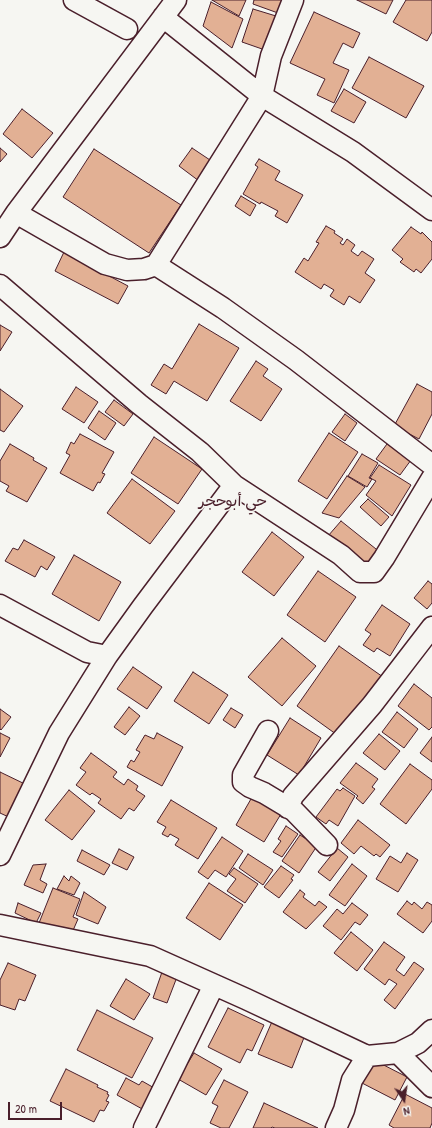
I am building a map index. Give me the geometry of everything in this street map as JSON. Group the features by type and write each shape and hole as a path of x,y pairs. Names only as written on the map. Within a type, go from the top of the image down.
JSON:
{"street":[{"path":"74,0 127,29"},
{"path":"0,238 16,213 176,0"},
{"path":"16,213 106,264 127,270 144,269 156,265 262,96 270,56 293,0"},
{"path":"163,17 262,96 353,152 432,210"},
{"path":"156,265 223,308 290,356 432,465"},
{"path":"0,285 140,404 200,452 234,485 341,555 360,572 374,572 432,478"},
{"path":"0,855 59,733 107,656 234,485"},
{"path":"0,605 87,652 107,656"},
{"path":"288,808 293,796 372,705 432,627"},
{"path":"268,731 243,775 243,782 294,811 328,845"},
{"path":"0,925 150,956 367,1056 398,1053 418,1043 432,1030"},
{"path":"144,1128 214,985"},
{"path":"398,1053 432,1087"},
{"path":"336,1128 344,1110 352,1080 367,1056"}],"building":[{"path":"212,0 246,0 239,16"},
{"path":"254,0 282,0 278,13 253,4"},
{"path":"357,0 393,0 386,14"},
{"path":"406,0 432,0 432,32 427,41 393,22"},
{"path":"211,2 243,19 232,48 203,26"},
{"path":"253,9 276,16 265,50 242,42"},
{"path":"314,12 360,33 353,48 343,43 333,63 349,70 334,103 317,95 325,79 290,63"},
{"path":"369,57 424,86 406,118 352,88"},
{"path":"344,89 366,102 354,123 331,111"},
{"path":"22,109 53,133 32,158 3,134"},
{"path":"0,148 7,154 0,162"},
{"path":"192,148 216,164 203,184 179,166"},
{"path":"94,149 181,205 149,253 63,197"},
{"path":"259,159 280,171 275,180 303,195 287,223 275,216 278,211 261,202 260,204 243,194 258,167 255,165"},
{"path":"241,196 256,205 250,216 235,206"},
{"path":"326,226 335,231 334,233 343,239 340,243 343,245 347,239 355,245 351,251 358,256 362,251 374,259 365,273 375,280 360,303 349,296 344,305 330,296 334,290 324,284 321,289 295,272 304,258 308,261 319,243 316,242"},
{"path":"411,227 421,234 422,232 432,242 432,259 421,273 416,269 414,272 400,262 403,259 392,250"},
{"path":"64,252 128,286 118,304 55,271"},
{"path":"199,324 239,348 207,401 174,381 166,394 151,385 164,364 172,369"},
{"path":"0,325 12,332 0,351"},
{"path":"256,361 268,369 263,376 282,389 261,421 230,401"},
{"path":"417,384 432,392 432,414 419,439 394,426"},
{"path":"76,387 98,402 84,423 62,409"},
{"path":"0,389 23,406 4,432 0,430"},
{"path":"114,400 133,414 124,426 105,412"},
{"path":"99,411 116,423 105,440 88,428"},
{"path":"345,414 357,423 345,441 332,432"},
{"path":"329,433 358,452 327,499 298,481"},
{"path":"80,434 114,452 102,473 105,474 93,491 60,473 70,455 66,453 71,442 74,444"},
{"path":"154,437 202,469 178,504 131,473"},
{"path":"10,444 34,458 33,460 47,468 27,502 6,491 9,486 0,481 0,461"},
{"path":"387,444 411,460 400,475 376,459"},
{"path":"362,454 378,463 369,478 372,479 367,487 348,476"},
{"path":"379,465 411,485 392,516 366,495 376,481 370,478"},
{"path":"347,476 365,487 339,518 322,513"},
{"path":"132,479 175,511 150,544 107,513"},
{"path":"368,499 389,517 381,526 360,507"},
{"path":"341,521 381,553 369,568 328,536"},
{"path":"272,532 304,557 274,596 242,572"},
{"path":"24,540 55,557 47,570 41,566 35,577 5,561 13,548 18,550"},
{"path":"74,555 121,582 99,621 52,594"},
{"path":"318,571 356,597 325,642 287,615"},
{"path":"428,581 432,584 432,603 427,609 414,598"},
{"path":"382,605 410,624 390,656 377,648 374,652 363,645 371,634 365,630"},
{"path":"282,638 316,666 282,706 248,677"},
{"path":"339,646 383,677 340,737 297,706"},
{"path":"133,667 162,687 147,709 117,689"},
{"path":"193,672 228,695 209,724 174,701"},
{"path":"414,684 432,698 432,727 429,730 398,706"},
{"path":"129,707 140,716 125,735 114,727"},
{"path":"231,708 243,715 235,728 223,720"},
{"path":"0,709 11,717 1,730 0,729"},
{"path":"397,712 418,729 404,748 382,732"},
{"path":"290,718 321,738 299,775 267,755"},
{"path":"0,733 10,738 0,757"},
{"path":"157,733 183,747 162,786 127,767 131,760 134,762 140,752 136,750 145,735 154,739"},
{"path":"379,734 400,751 385,770 363,753"},
{"path":"432,737 432,762 420,753"},
{"path":"91,753 117,772 113,777 124,785 128,779 138,786 136,790 145,796 134,811 129,808 121,819 98,803 101,799 92,793 90,795 76,785 86,772 80,768"},
{"path":"356,763 378,779 372,787 375,789 363,804 356,798 358,796 340,783"},
{"path":"410,764 432,780 432,789 406,824 380,804"},
{"path":"0,772 29,786 13,819 0,813"},
{"path":"343,788 355,796 338,826 329,820 326,824 316,817 337,789 340,791"},
{"path":"69,790 95,811 72,840 45,820"},
{"path":"255,792 284,809 264,842 236,825"},
{"path":"171,800 217,828 198,859 175,845 179,839 170,834 168,837 162,834 166,827 157,822"},
{"path":"358,820 390,845 380,857 376,854 374,856 361,846 354,854 341,843"},
{"path":"286,826 298,834 282,857 273,852 281,841 278,839"},
{"path":"300,835 317,846 299,873 282,861"},
{"path":"222,837 243,851 226,877 215,870 208,879 198,872"},
{"path":"337,848 348,857 330,881 318,872"},
{"path":"119,849 134,857 127,870 112,863"},
{"path":"82,850 110,865 104,875 77,861"},
{"path":"407,853 418,860 398,892 376,879 390,856 401,863"},
{"path":"248,854 273,870 263,885 239,868"},
{"path":"46,864 40,880 47,884 43,893 24,885 33,865"},
{"path":"352,864 367,876 345,906 329,895"},
{"path":"281,866 294,875 291,879 293,880 279,898 264,887"},
{"path":"234,868 258,884 245,903 227,891 236,879 229,874"},
{"path":"64,876 69,881 71,876 80,883 74,895 57,889"},
{"path":"209,883 243,905 220,940 186,918"},
{"path":"53,888 80,899 73,917 78,919 71,935 39,923"},
{"path":"300,890 305,894 303,897 315,906 319,901 327,907 306,929 283,912"},
{"path":"84,892 106,907 98,924 76,915"},
{"path":"407,901 412,905 414,902 422,909 427,902 432,905 432,921 423,933 397,914"},
{"path":"18,903 41,913 36,923 15,913"},
{"path":"352,903 368,915 360,925 355,922 341,940 323,926 337,909 343,914"},
{"path":"351,932 373,950 357,971 334,953"},
{"path":"384,942 405,957 396,970 404,976 414,962 424,969 395,1009 384,1000 397,984 389,979 385,985 364,969"},
{"path":"8,963 36,975 25,1001 19,999 15,1010 0,1005 0,980"},
{"path":"162,972 177,977 167,1003 153,998"},
{"path":"126,979 150,994 134,1020 110,1006"},
{"path":"228,1008 264,1025 252,1051 247,1049 240,1063 208,1047"},
{"path":"97,1010 153,1038 132,1078 77,1050"},
{"path":"274,1017 307,1030 292,1068 258,1054"},
{"path":"194,1053 222,1069 206,1095 178,1079"},
{"path":"372,1059 407,1077 395,1100 360,1082"},
{"path":"66,1069 98,1085 97,1087 108,1092 107,1094 109,1095 106,1101 109,1102 104,1111 100,1110 94,1122 50,1101"},
{"path":"126,1078 139,1085 142,1081 156,1089 144,1110 117,1095"},
{"path":"224,1080 248,1092 229,1128 221,1128 210,1123 218,1106 212,1103"},
{"path":"405,1094 432,1108 432,1123 430,1128 394,1128 389,1125"},
{"path":"264,1103 318,1128 253,1128"}],"district":[{"name":"حي أبوحجر","path":"233,502"}]}
